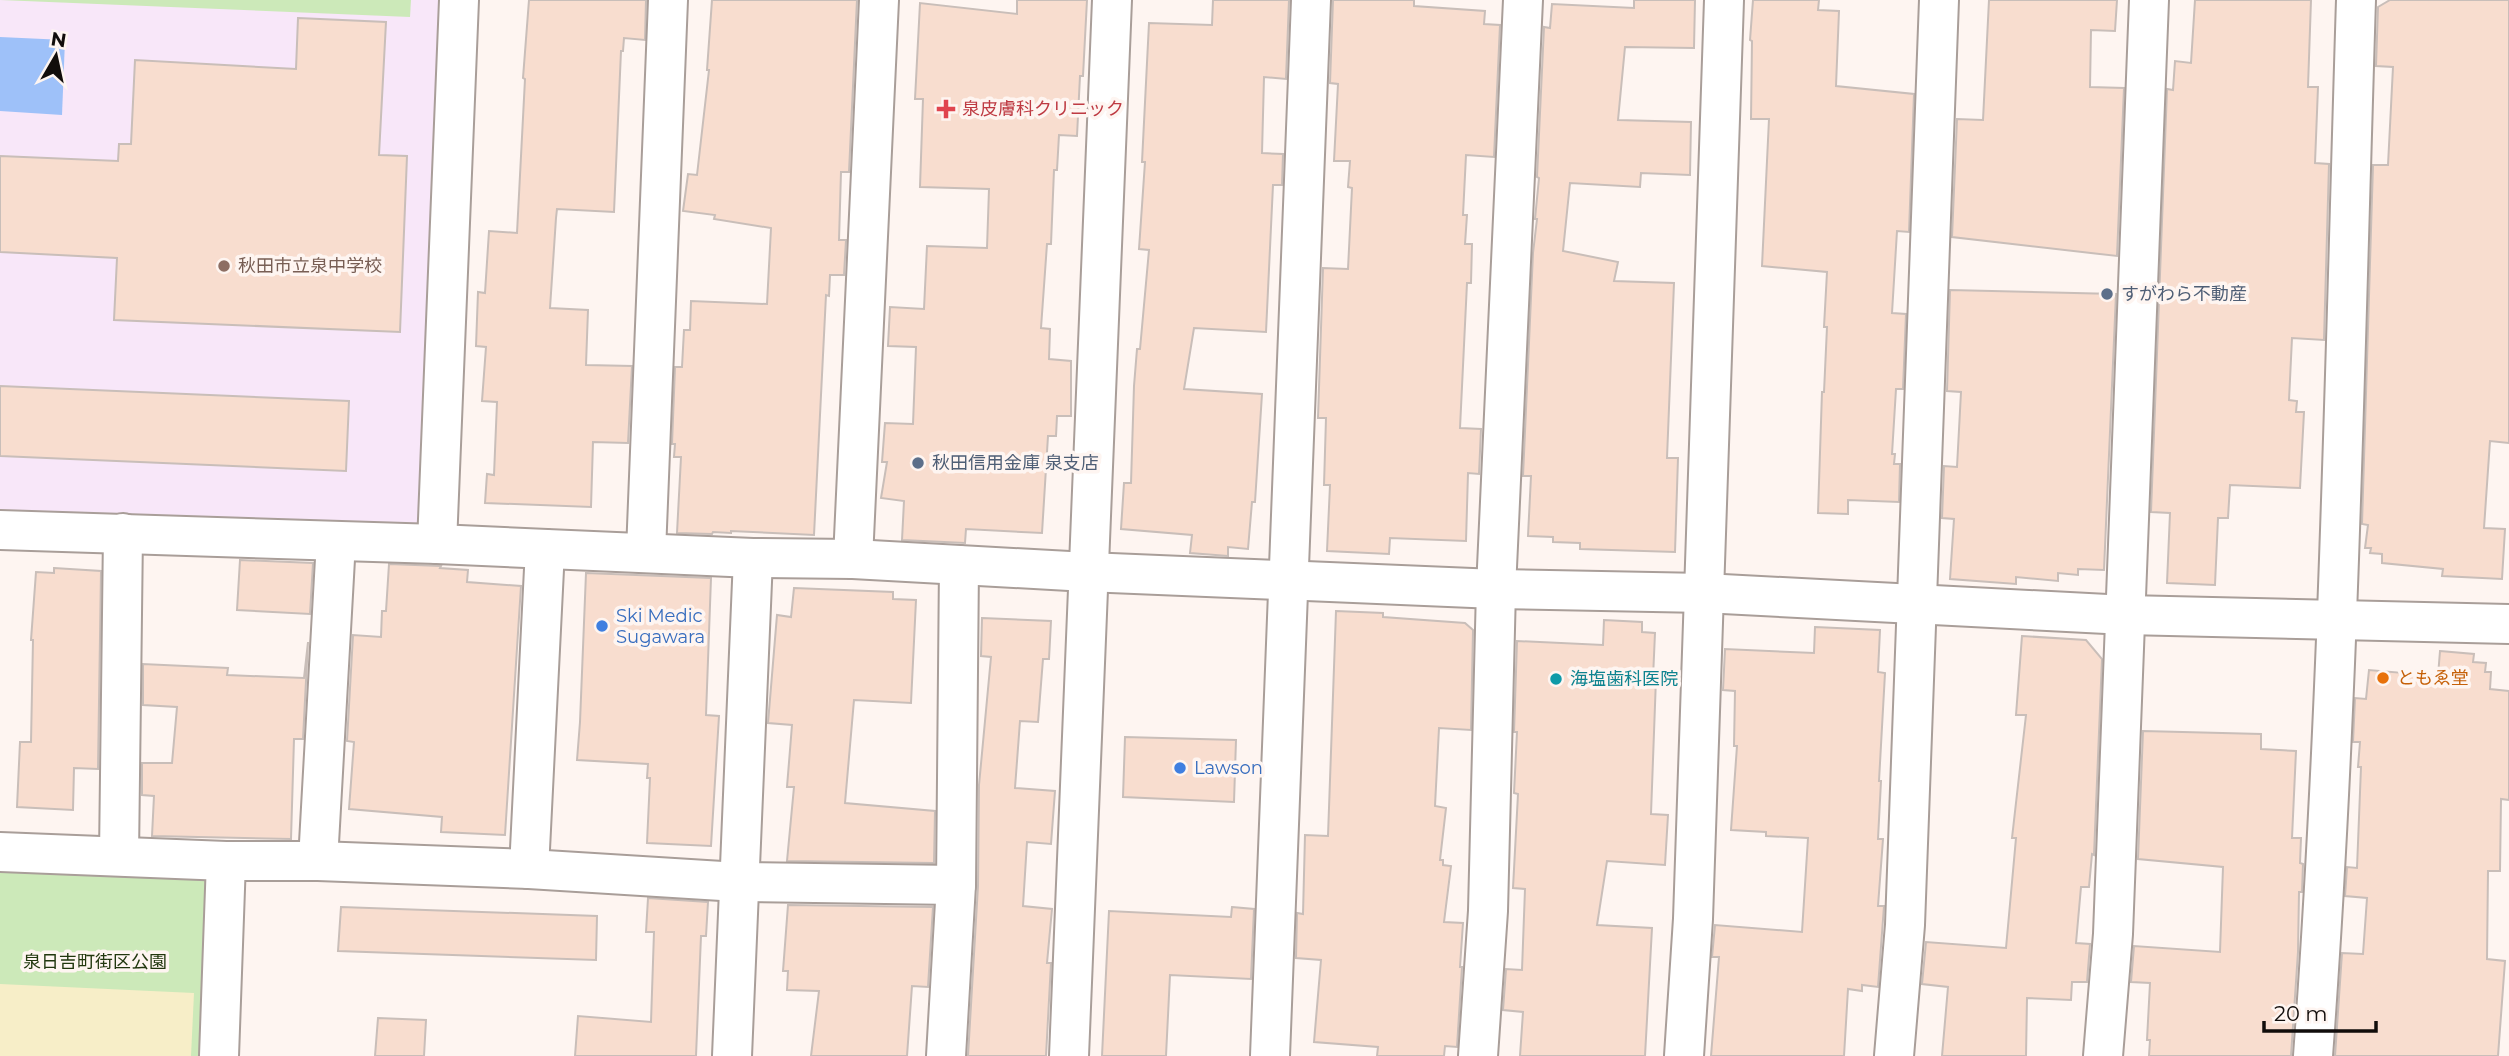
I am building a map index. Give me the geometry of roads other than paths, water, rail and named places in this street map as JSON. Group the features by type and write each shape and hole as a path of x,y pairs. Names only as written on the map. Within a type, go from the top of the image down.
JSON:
{"street":[{"path":"437,544 459,0"},
{"path":"646,552 668,0"},
{"path":"853,559 879,0"},
{"path":"1069,1056 1112,0"},
{"path":"1270,1056 1311,0"},
{"path":"1478,1056 1488,911 1496,589 1523,0"},
{"path":"1684,1056 1693,919 1724,0"},
{"path":"1894,1056 1905,925 1939,0"},
{"path":"2103,1056 2113,934 2148,0"},
{"path":"2313,1056 2322,943 2336,619 2356,0"},
{"path":"0,530 437,544 753,558 853,559 1496,589 1704,593 2126,615 2509,624"},
{"path":"119,856 123,533"},
{"path":"318,861 336,541"},
{"path":"528,869 545,549"},
{"path":"732,1056 753,558"},
{"path":"946,1056 956,885 959,565"},
{"path":"0,852 528,869 738,882 956,885"},
{"path":"219,1056 226,861"}],"water":[{"path":"0,37 65,40 62,115 0,111"}],"place":[{"name":"泉皮膚科クリニック","path":"946,109"},
{"name":"秋田市立泉中学校","path":"224,266"},
{"name":"すがわら不動産","path":"2107,294"},
{"name":"秋田信用金庫 泉支店","path":"918,463"},
{"name":"Ski Medic Sugawara","path":"602,626"},
{"name":"ともゑ堂","path":"2383,678"},
{"name":"海塩歯科医院","path":"1556,679"},
{"name":"Lawson","path":"1180,768"}],"park label":[{"name":"泉日吉町街区公園","path":"95,962"}]}
